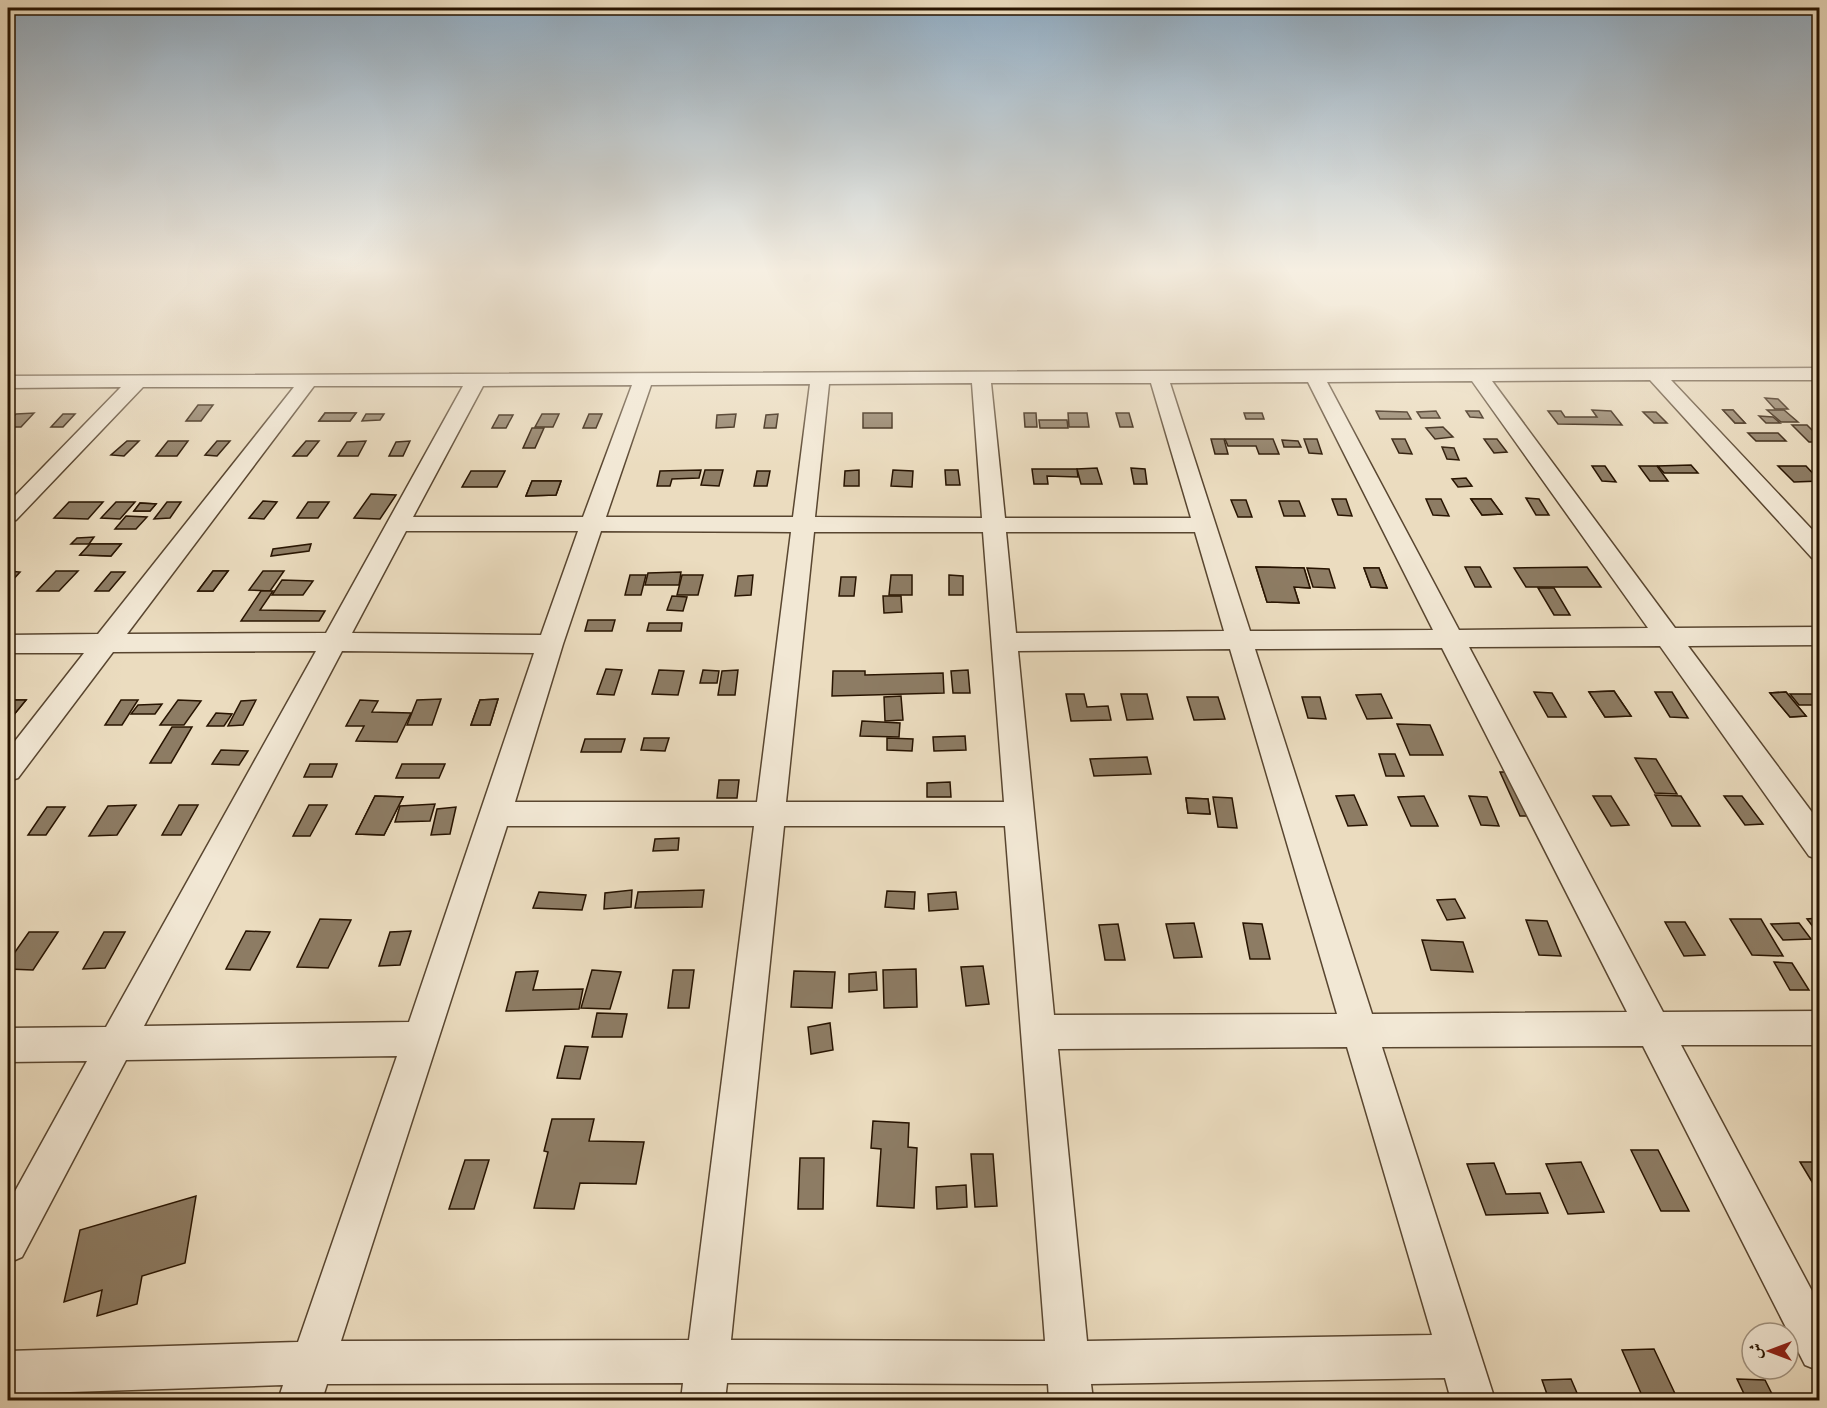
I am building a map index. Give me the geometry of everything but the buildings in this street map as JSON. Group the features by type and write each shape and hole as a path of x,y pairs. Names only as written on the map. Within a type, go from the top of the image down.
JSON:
{"street":[{"path":"8,382 1820,374"},
{"path":"1655,375 1820,553"},
{"path":"1478,376 1820,847"},
{"path":"1158,377 1473,1401"},
{"path":"1315,377 1820,1350"},
{"path":"981,378 1070,1382"},
{"path":"705,1381 820,379"},
{"path":"8,1243 476,380"},
{"path":"306,1382 496,814 550,644 643,380"},
{"path":"8,770 308,381"},
{"path":"8,515 137,382"},
{"path":"397,524 1204,525"},
{"path":"1793,524 1820,524"},
{"path":"1004,642 1820,636"},
{"path":"8,644 334,642 550,644"},
{"path":"496,814 770,812 1019,814"},
{"path":"1039,1032 1820,1028"},
{"path":"8,1045 421,1039"},
{"path":"8,1372 306,1382 1070,1382 1459,1356"}]}
